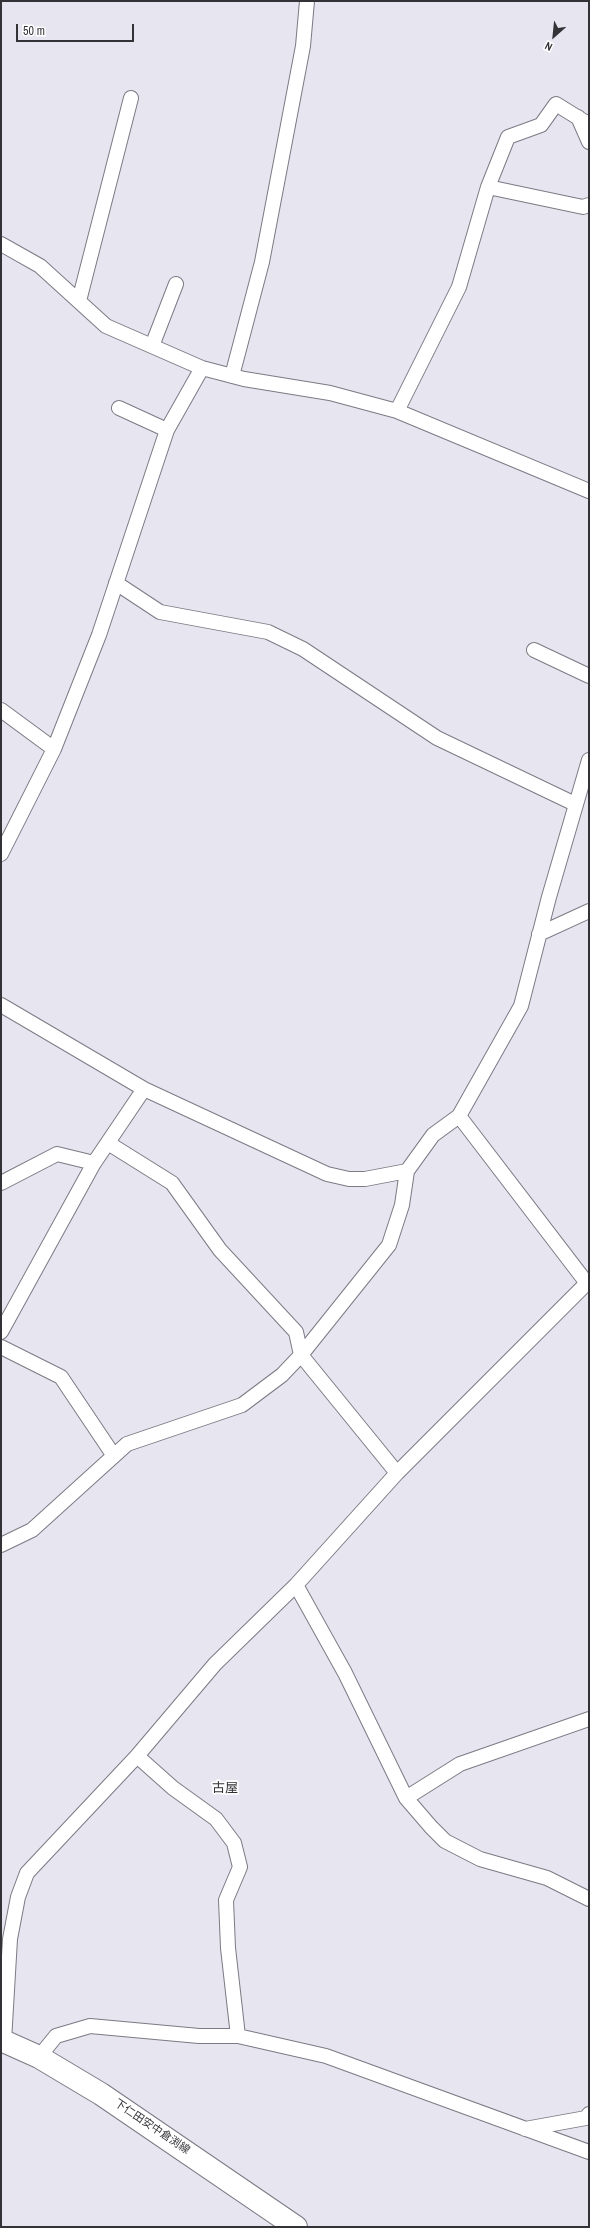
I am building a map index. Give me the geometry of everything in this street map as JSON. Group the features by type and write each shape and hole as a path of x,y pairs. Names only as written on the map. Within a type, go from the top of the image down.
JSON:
{"main road":[{"name":"下仁田安中倉渕線","path":"2,2042 39,2057 121,2107 296,2227"}],"street":[{"path":"232,376 262,262 304,46 307,1"},
{"path":"78,301 131,98"},
{"path":"397,411 459,287 488,187 508,137 541,125 556,104 583,120 589,142"},
{"path":"488,187 583,207 589,205"},
{"path":"1,244 40,266 106,326 202,368 232,376 330,393 397,411 589,491"},
{"path":"152,346 176,284"},
{"path":"1,854 54,749 99,635 167,430 202,368"},
{"path":"119,408 167,430"},
{"path":"116,583 160,612 268,632 303,649 437,738 575,804"},
{"path":"534,650 589,676"},
{"path":"1,710 54,749"},
{"path":"1,1545 32,1530 127,1444 242,1405 282,1375 301,1355 389,1245 402,1205 407,1172 434,1135 459,1116 521,1006 539,934 575,804 589,760"},
{"path":"539,934 589,911"},
{"path":"1,1005 144,1090 327,1174 348,1179 364,1179 407,1172"},
{"path":"1,1332 94,1163 144,1090"},
{"path":"2,2042 10,1939 18,1897 27,1873 137,1756 215,1664 296,1585 397,1473 587,1282 459,1116"},
{"path":"108,1143 172,1183 220,1250 296,1332 301,1355 397,1473"},
{"path":"1,1183 58,1154 94,1163"},
{"path":"1,1347 61,1377 114,1456"},
{"path":"296,1585 345,1673 406,1798 445,1841 480,1859 547,1878 589,1899"},
{"path":"406,1798 460,1764 589,1719"},
{"path":"137,1756 173,1788 216,1819 234,1843 240,1867 226,1900 228,1948 238,2036"},
{"path":"39,2057 56,2036 90,2026 199,2036 238,2036 326,2056 589,2152"},
{"path":"525,2129 586,2118 589,2114"}],"district":[{"name":"古屋","path":"225,1789"}]}
